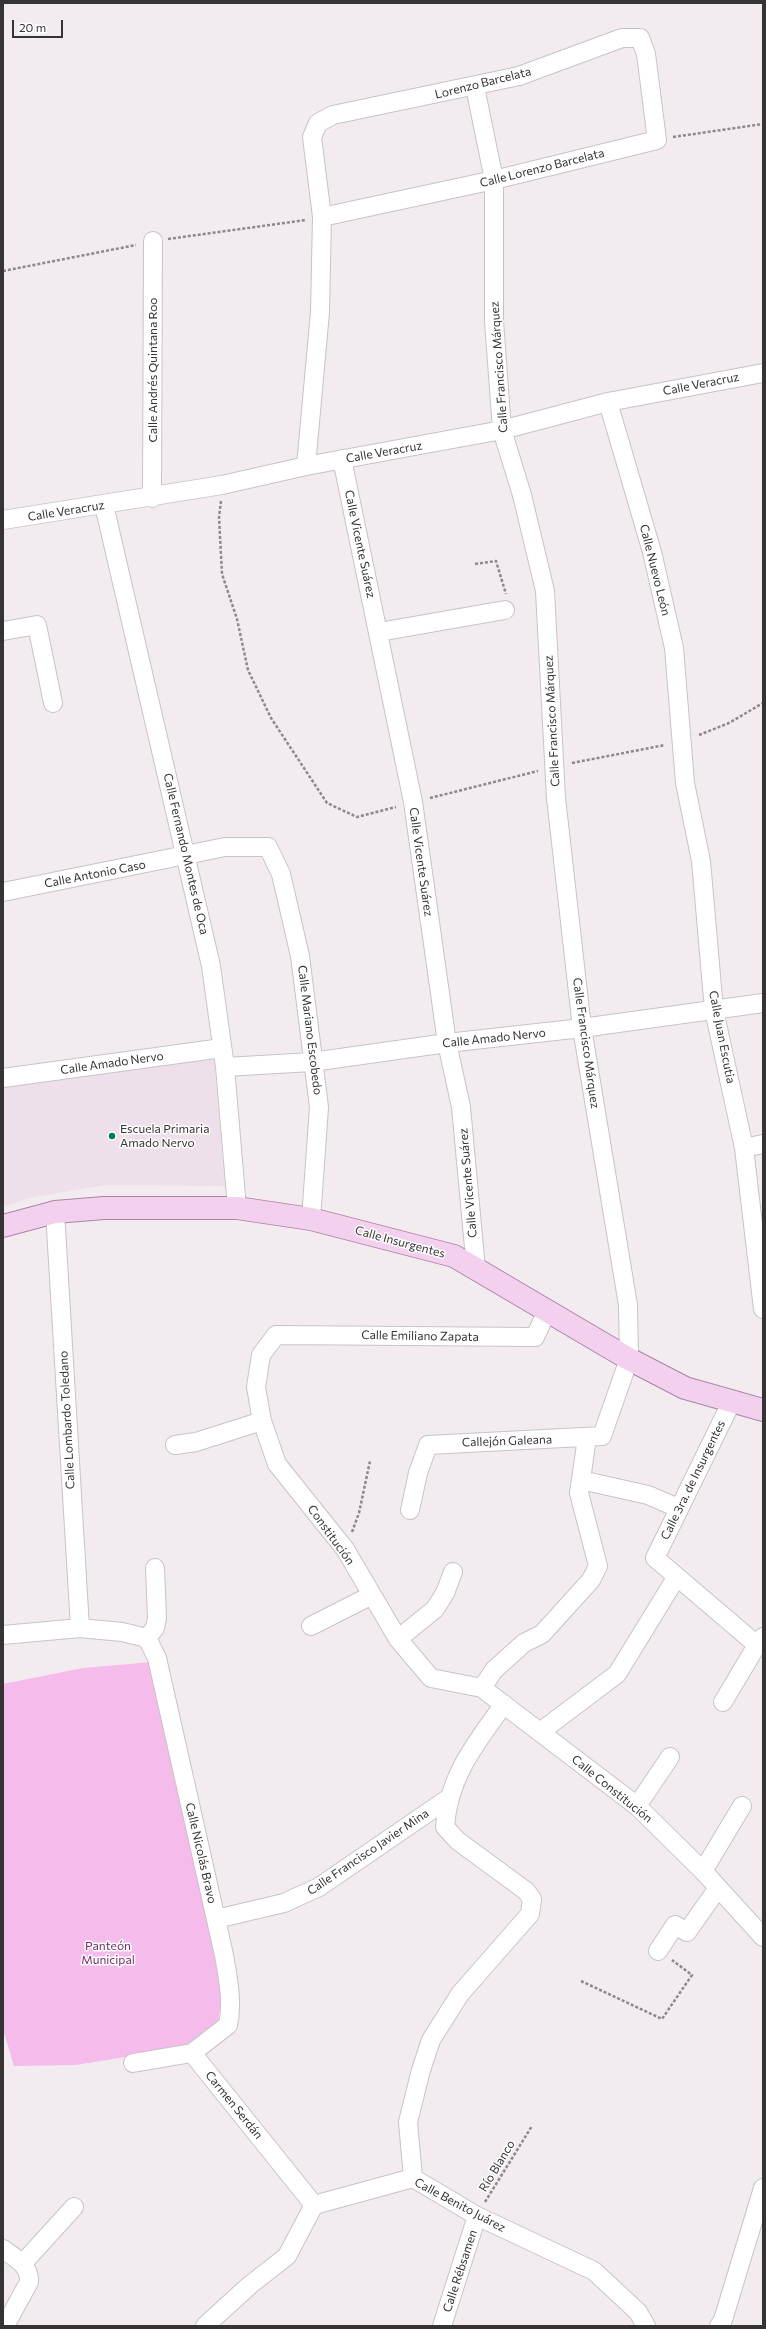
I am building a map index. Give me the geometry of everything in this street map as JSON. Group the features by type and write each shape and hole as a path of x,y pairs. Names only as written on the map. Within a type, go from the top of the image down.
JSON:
{"main road":[{"name":"Calle Insurgentes","path":"3,1226 55,1212 104,1208 237,1208 311,1218 454,1256 629,1359 685,1388 731,1403 763,1410"}],"street":[{"name":"Lorenzo Barcelata","path":"322,217 312,137 318,123 333,115 475,87 519,76 622,38 640,38 646,54 657,140"},
{"name":"Calle Francisco Márquez","path":"475,87 494,180 494,321 502,430 522,495 544,591 556,798 582,1028 628,1305 629,1359"},
{"name":"Calle Lorenzo Barcelata","path":"322,217 494,180 657,140"},
{"path":"306,466 320,312 322,217"},
{"name":"Calle Andrés Quintana Roo","path":"152,498 153,241"},
{"name":"Calle Veracruz","path":"3,520 152,498 222,485 306,466 502,430 608,402 763,373"},
{"name":"Calle Nuevo León","path":"608,402 652,552 674,648 681,742"},
{"name":"Calle Vicente Suárez","path":"342,459 413,802 447,1043 461,1107 476,1269"},
{"name":"Calle Fernando Montes de Oca","path":"104,505 187,856 211,966 225,1067 237,1208"},
{"path":"379,632 505,610"},
{"path":"3,631 37,625 53,703"},
{"name":"Calle Juan Escutia","path":"681,742 685,783 701,861 714,1010 744,1148 763,1309"},
{"name":"Calle Antonio Caso","path":"3,892 226,847 268,847"},
{"name":"Calle Mariano Escobedo","path":"268,847 281,874 300,956 312,1062 319,1107 311,1218"},
{"name":"Calle Amado Nervo","path":"225,1067 312,1062 447,1043 582,1028 763,1003"},
{"name":"Calle Amado Nervo","path":"3,1078 222,1048"},
{"path":"744,1148 763,1144"},
{"name":"Calle Lombardo Toledano","path":"55,1212 80,1628"},
{"name":"Calle Emiliano Zapata","path":"276,1335 535,1337 547,1311"},
{"name":"Constitución","path":"276,1335 261,1355 256,1387 262,1421 277,1464 345,1549 398,1639 431,1678 482,1688"},
{"name":"Callejón Galeana","path":"410,1510 418,1473 428,1444 587,1438 602,1436 629,1359"},
{"name":"Calle 3ra. de Insurgentes","path":"676,1578 655,1558 678,1508 731,1403"},
{"path":"175,1445 196,1442 262,1421"},
{"path":"482,1688 494,1670 524,1643 542,1634 590,1580 598,1566 579,1493 587,1438"},
{"path":"581,1480 648,1495 678,1508"},
{"path":"3,1635 80,1628 122,1632 146,1638 155,1628 157,1618 155,1568"},
{"path":"398,1639 435,1609 453,1572"},
{"path":"540,1732 617,1674 676,1578 760,1641 723,1702"},
{"path":"311,1626 372,1596"},
{"name":"Calle Nicolás Bravo","path":"146,1638 157,1658 216,1919 229,1984 231,2013 228,2025 192,2053"},
{"name":"Calle Constitución","path":"482,1688 637,1806 703,1872 763,1937"},
{"name":"Calle Francisco Javier Mina","path":"413,2178 408,2122 421,2070 431,2040 460,1994 530,1914 532,1899 526,1891 458,1841 445,1827 449,1798 454,1781 466,1757 504,1704"},
{"path":"637,1806 670,1757"},
{"name":"Calle Francisco Javier Mina","path":"216,1919 284,1903 319,1887 449,1798"},
{"path":"703,1872 742,1806"},
{"path":"658,1951 675,1925 687,1932 718,1888"},
{"path":"132,2063 192,2053"},
{"name":"Carmen Serdán","path":"192,2053 314,2205"},
{"name":"Calle Benito Juárez","path":"314,2205 413,2178 477,2216 594,2271 638,2312 646,2326"},
{"path":"719,2326 724,2320 763,2188"},
{"path":"205,2326 250,2285 287,2256 314,2205"},
{"path":"23,2263 74,2207"},
{"name":"Calle Rébsamen","path":"442,2326 477,2216"},
{"path":"3,2249 23,2263 29,2277 29,2282 6,2324"}],"path":[{"path":"657,140 763,124"},
{"path":"222,485 220,517 222,574 238,619 248,670 271,718 327,804"},
{"path":"475,564 496,561 510,609 505,610"},
{"path":"345,1549 359,1513 370,1461"},
{"path":"580,1981 662,2019 692,1974 658,1951"},
{"name":"Río Blanco","path":"477,2216 532,2126"}],"shaded area":[{"name":"Escuela Primaria Amado Nervo","path":"214,1055 225,1186 105,1185 30,1198 3,1207 3,1086"}],"green space":[{"name":"Panteón Municipal","path":"152,1662 223,1986 218,2022 186,2047 76,2065 14,2066 3,2029 3,1684 83,1668"}],"place":[{"name":"Escuela Primaria Amado Nervo","path":"112,1136"}]}
